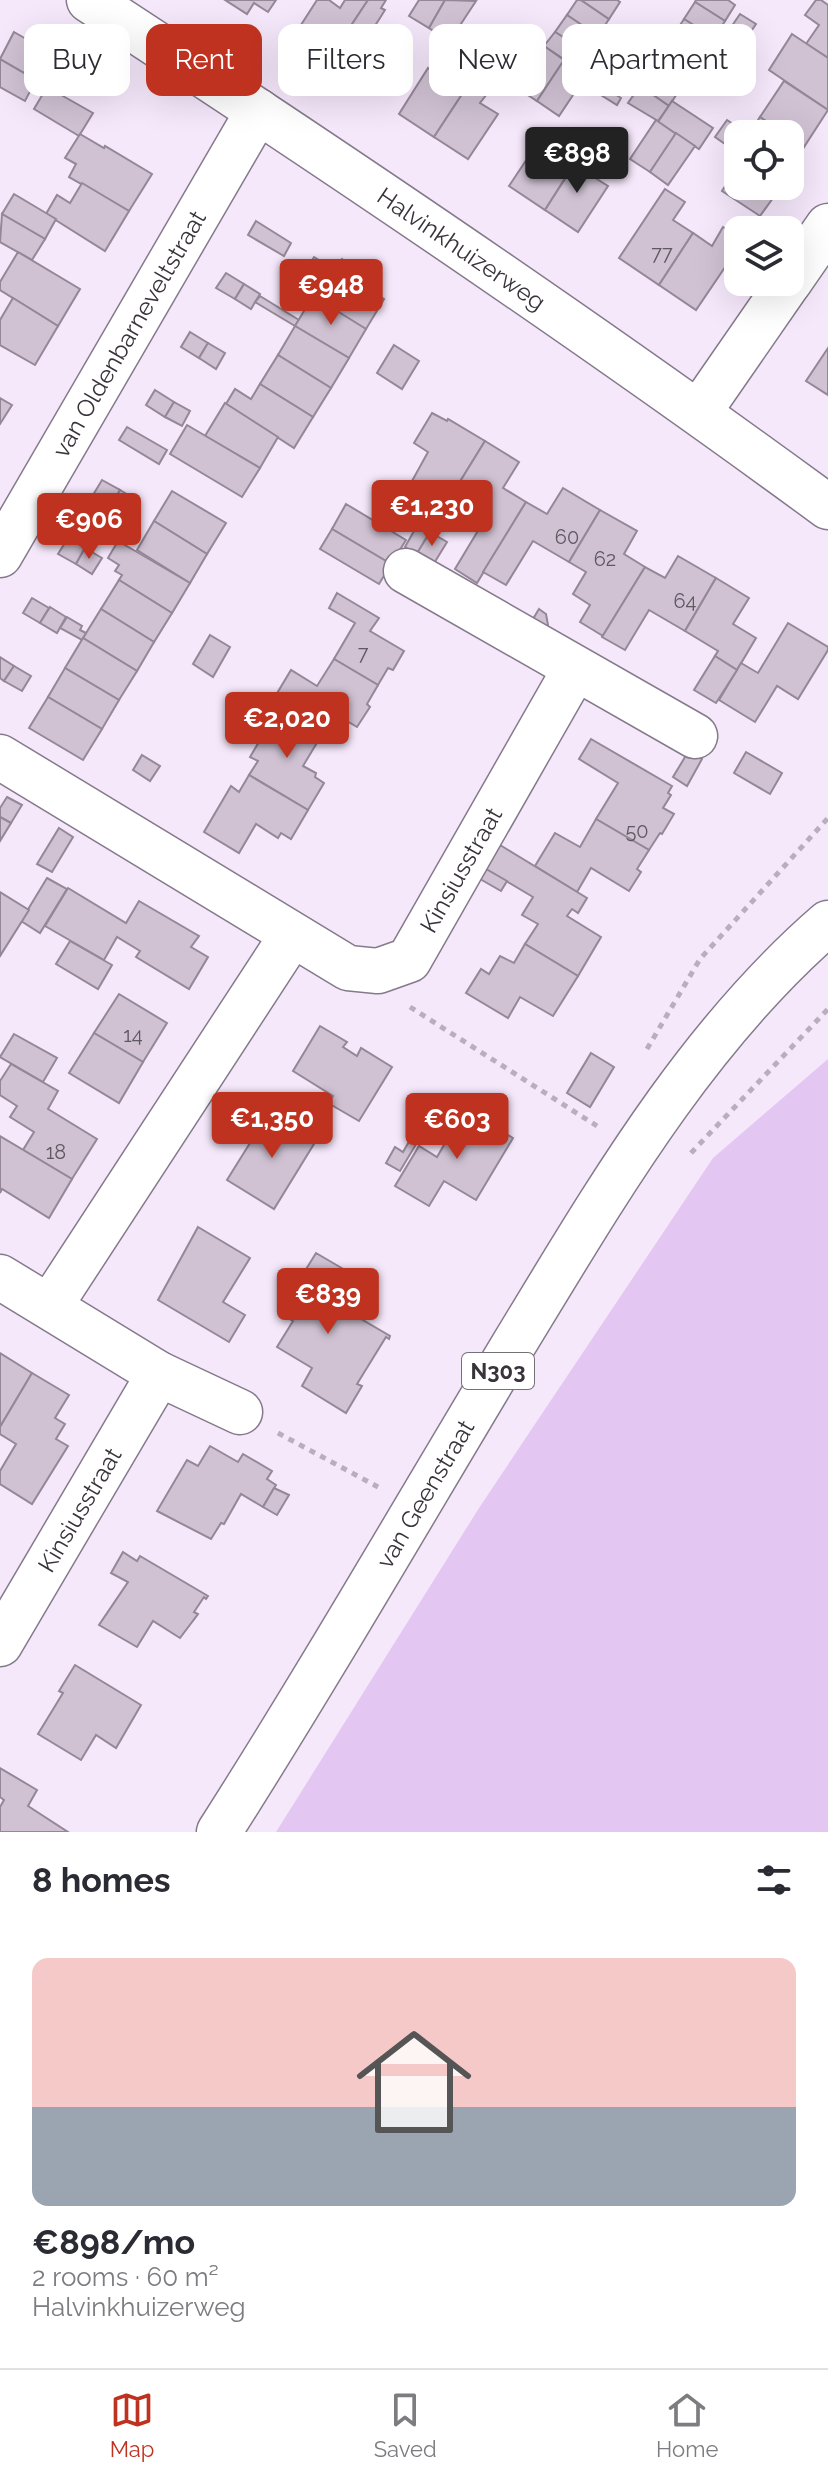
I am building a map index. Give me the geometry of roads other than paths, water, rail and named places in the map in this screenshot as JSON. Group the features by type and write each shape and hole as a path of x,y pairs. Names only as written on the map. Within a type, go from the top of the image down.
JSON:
{"street":[{"name":"Halvinkhuizerweg","path":"89,0 258,111 699,412 828,507"},
{"name":"van Oldenbarneveltstraat","path":"0,555 258,111"},
{"path":"804,261 828,226"},
{"path":"699,412 780,296"},
{"path":"406,571 695,736"},
{"name":"Kinsiusstraat","path":"292,935 348,968 378,971 409,960 575,669"},
{"path":"0,757 292,935 50,1306"},
{"name":"van Geenstraat","path":"219,1832 600,1203 687,1075 749,1001 823,925"},
{"path":"0,1277 159,1374 240,1412"},
{"name":"Kinsiusstraat","path":"0,1644 159,1374"}]}
